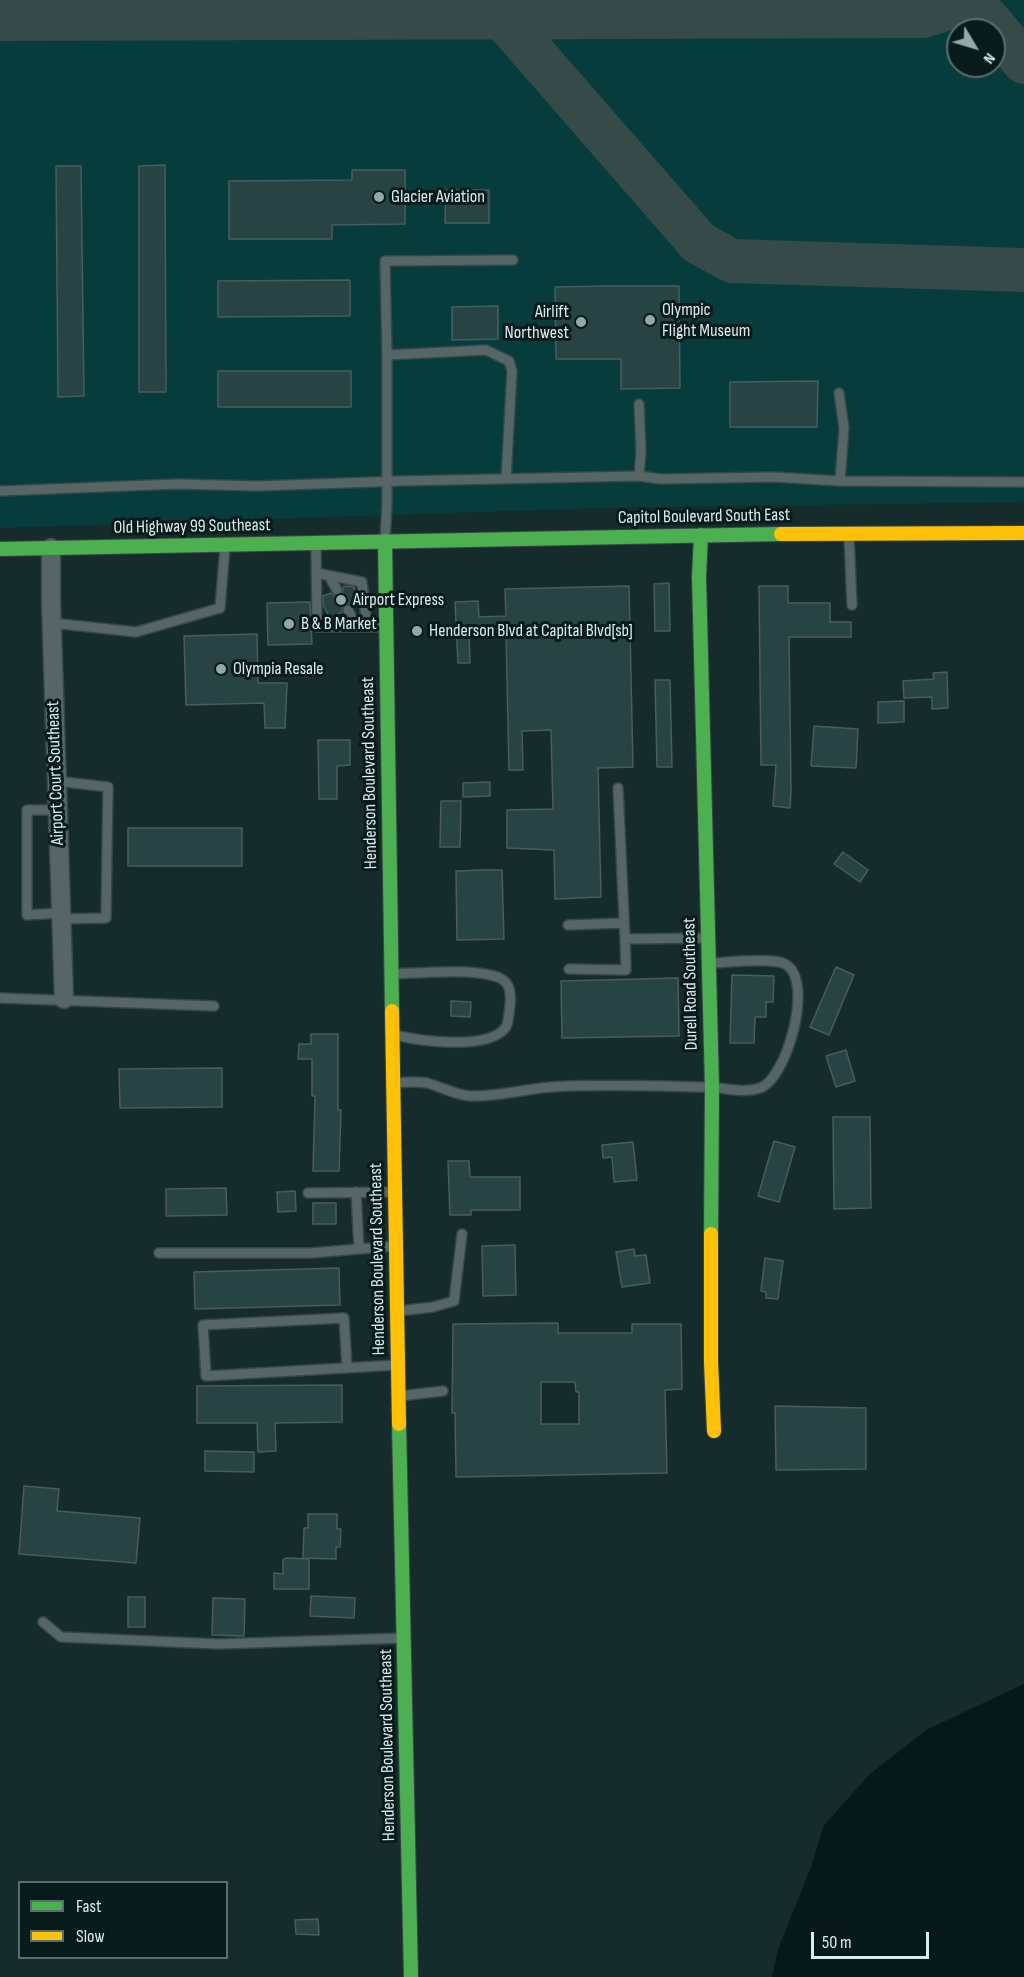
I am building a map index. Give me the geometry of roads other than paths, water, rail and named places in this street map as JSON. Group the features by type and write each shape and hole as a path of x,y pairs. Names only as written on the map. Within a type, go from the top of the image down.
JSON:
{"street":[{"name":"Capitol Boulevard South East","path":"385,541 701,535 1024,533"},
{"name":"Durell Road Southeast","path":"701,535 699,577 712,1087 711,1362 714,1431"},
{"name":"Old Highway 99 Southeast","path":"0,549 385,541"},
{"name":"Henderson Boulevard Southeast","path":"385,541 396,1311 411,1977"},
{"name":"Airport Court Southeast","path":"51,548 64,999"}],"lane":[{"path":"385,541 387,355 385,261 513,261"},
{"path":"387,355 486,350 509,361 512,371 506,479"},
{"path":"839,393 844,428 840,481"},
{"path":"639,404 641,451 639,476"},
{"path":"0,491 177,484 258,486 639,476 661,479 774,477 840,481 1024,482"},
{"path":"849,534 852,605"},
{"path":"316,542 317,627 386,627"},
{"path":"52,623 136,632 220,608 225,544"},
{"path":"316,573 362,582 362,627"},
{"path":"329,576 337,590"},
{"path":"348,610 362,627"},
{"path":"56,781 108,787 106,918 27,915 27,810 57,810"},
{"path":"569,969 626,970 618,788"},
{"path":"568,925 624,923"},
{"path":"625,939 708,938"},
{"path":"393,1083 425,1082 455,1094 469,1096 491,1096 544,1087 583,1085 712,1087 737,1090 761,1088 776,1074 790,1040 798,1005 798,978 783,962 709,963"},
{"path":"391,974 488,973 504,980 510,988 507,1026 498,1035 487,1040 430,1042 393,1034"},
{"path":"0,998 214,1006"},
{"path":"308,1193 394,1191"},
{"path":"356,1192 359,1249"},
{"path":"396,1311 433,1307 454,1301 462,1234"},
{"path":"159,1253 311,1253 395,1246"},
{"path":"347,1368 344,1318 203,1325 206,1376 347,1368 397,1365"},
{"path":"398,1396 443,1391"},
{"path":"43,1622 61,1637 218,1644 403,1638"}],"place":[{"name":"Glacier Aviation","path":"379,197"},
{"name":"Olympic Flight Museum","path":"650,320"},
{"name":"Airlift Northwest","path":"581,322"},
{"name":"Airport Express","path":"341,600"},
{"name":"B & B Market","path":"289,624"},
{"name":"Henderson Blvd at Capital Blvd[sb]","path":"417,631"},
{"name":"Olympia Resale","path":"221,669"}]}
